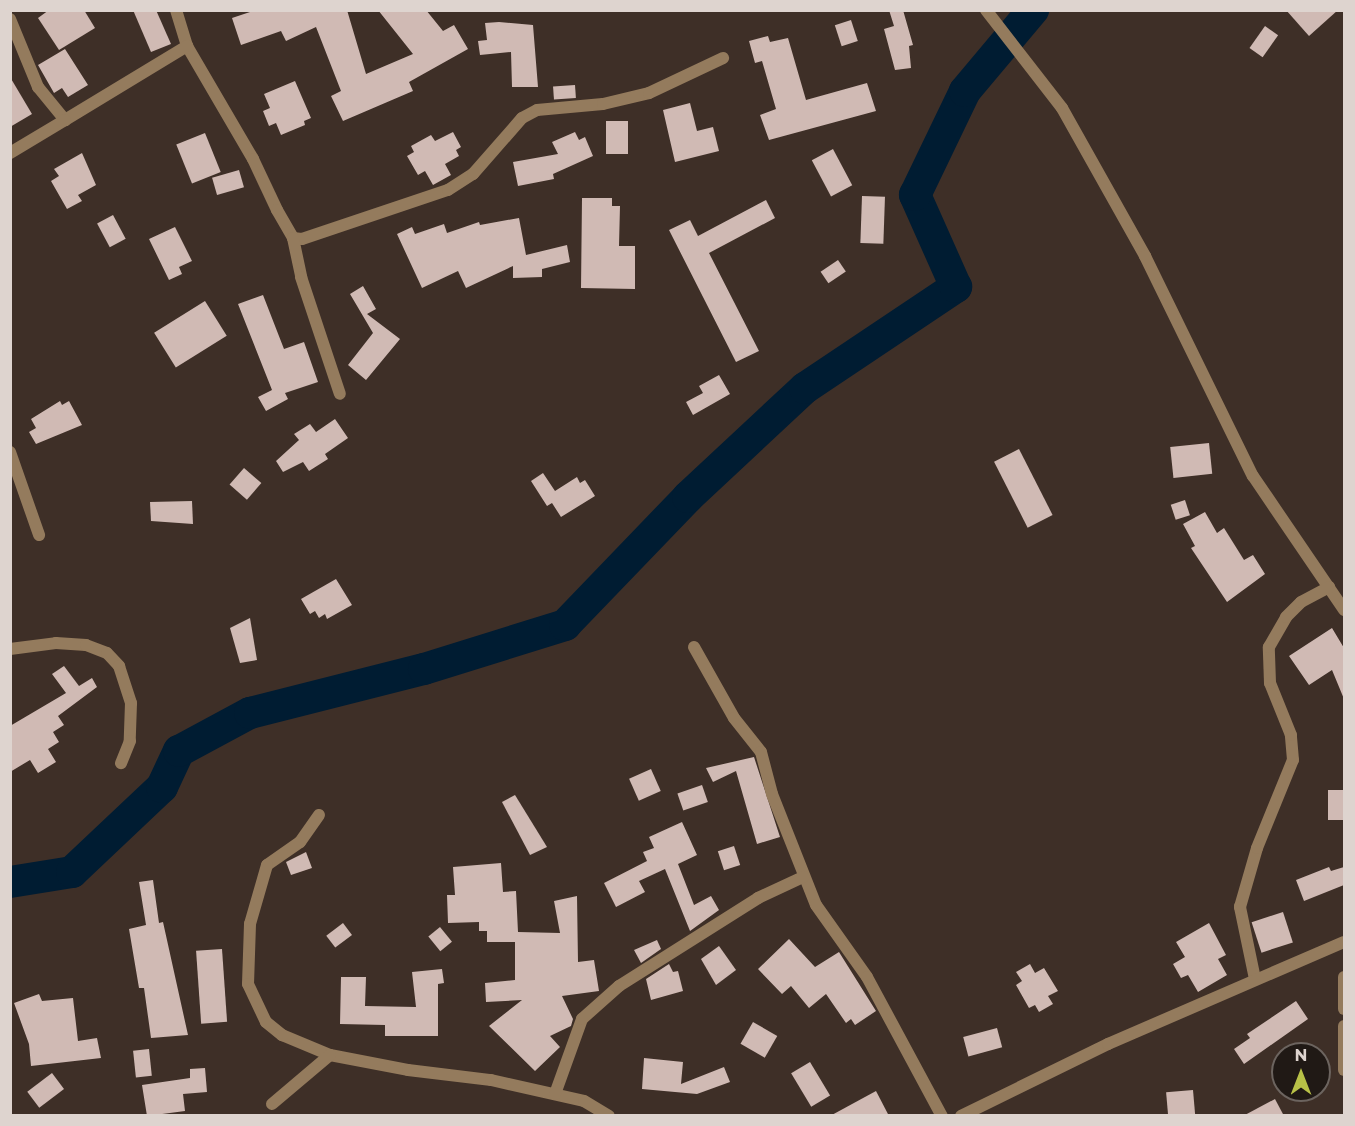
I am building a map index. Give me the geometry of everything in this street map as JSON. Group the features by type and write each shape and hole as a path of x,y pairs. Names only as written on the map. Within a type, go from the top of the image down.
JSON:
{"street":[{"path":"986,10 1062,108 1145,256 1253,476 1344,610"},
{"path":"179,12 187,46 254,159 293,238 301,277 340,394"},
{"path":"10,19 38,87 65,120"},
{"path":"10,153 187,46"},
{"path":"293,238 310,237 448,190 472,174 522,118 537,110 603,104 649,93 723,58"},
{"path":"10,452 39,535"},
{"path":"1254,979 1240,907 1257,848 1293,760 1291,735 1270,683 1269,647 1286,616 1301,602 1329,587"},
{"path":"10,649 56,643 86,645 107,652 119,666 131,703 130,741 121,763"},
{"path":"694,647 734,718 761,752 772,794 816,905 872,986 942,1116"},
{"path":"319,815 300,842 267,865 250,924 248,984 266,1022 282,1035 330,1055 408,1070 491,1080 584,1101 609,1116"},
{"path":"555,1094 582,1019 619,986 758,898 803,877"},
{"path":"964,1115 1254,979 1344,942"},
{"path":"1344,977 1344,1009"},
{"path":"1344,1026 1344,1070"},
{"path":"272,1104 330,1055"}],"building":[{"path":"49,10 84,10 95,28 59,50 38,18"},
{"path":"133,10 156,10 171,44 151,52"},
{"path":"256,10 347,10 366,74 413,54 378,10 426,10 443,31 454,25 468,49 409,82 413,91 343,121 331,96 341,91 316,27 286,41 281,31 241,45 232,18"},
{"path":"889,10 903,10 913,45 909,46 911,68 895,70 884,29 894,26"},
{"path":"1286,10 1338,10 1309,36"},
{"path":"851,20 858,41 842,46 835,25"},
{"path":"485,23 533,25 538,87 512,87 511,52 480,55 478,41 487,40"},
{"path":"1265,26 1278,35 1263,57 1250,48"},
{"path":"768,36 770,42 788,38 806,100 867,83 876,111 769,140 760,115 776,109 762,61 755,63 749,41"},
{"path":"65,49 88,85 68,97 62,88 54,93 38,65"},
{"path":"10,77 32,114 10,127"},
{"path":"295,81 311,118 304,121 305,125 281,135 276,123 269,126 263,111 270,108 264,94"},
{"path":"575,85 576,98 554,100 553,87"},
{"path":"690,103 697,131 713,127 719,151 675,162 663,110"},
{"path":"606,121 628,121 628,154 606,154"},
{"path":"453,132 461,147 456,150 459,156 445,164 451,175 433,185 425,171 418,175 407,156 414,152 411,146 431,135 435,141"},
{"path":"575,132 579,140 585,137 593,156 553,174 554,179 518,186 513,162 558,154 552,142"},
{"path":"205,133 221,172 192,184 176,145"},
{"path":"833,149 852,185 831,196 812,160"},
{"path":"82,153 96,185 78,195 82,201 67,209 51,181 59,176 54,169"},
{"path":"239,170 244,187 217,195 212,178"},
{"path":"862,196 885,197 883,244 860,243"},
{"path":"582,198 612,198 612,206 620,206 619,246 635,246 635,289 581,288"},
{"path":"766,200 775,218 709,253 759,351 736,362 669,230 690,220 698,236"},
{"path":"113,215 126,239 110,247 97,223"},
{"path":"519,218 526,255 567,245 570,262 542,269 542,277 513,278 513,266 466,288 458,271 422,288 397,234 412,227 415,234 444,224 447,233 479,222 480,225"},
{"path":"175,227 192,261 179,267 182,274 169,280 149,239"},
{"path":"838,260 846,272 828,283 821,272"},
{"path":"363,286 376,309 367,314 400,339 366,380 348,365 373,333 350,294"},
{"path":"263,295 284,349 304,342 318,382 285,393 288,399 266,411 258,397 272,390 238,304"},
{"path":"205,301 227,336 176,368 154,333"},
{"path":"719,375 730,394 693,415 686,402 703,393 699,386"},
{"path":"60,401 62,405 69,401 82,425 36,444 29,432 36,428 31,419"},
{"path":"335,419 348,438 325,454 328,459 309,471 303,462 283,472 276,461 299,440 294,434 310,424 316,432"},
{"path":"1209,443 1212,474 1173,478 1170,447"},
{"path":"1019,449 1053,515 1028,528 994,462"},
{"path":"244,468 261,483 247,500 230,485"},
{"path":"543,473 555,491 577,477 580,483 585,480 595,496 561,517 552,503 547,506 531,481"},
{"path":"1185,500 1190,515 1176,520 1171,505"},
{"path":"192,501 193,524 151,521 150,502"},
{"path":"1205,512 1217,533 1224,528 1244,560 1253,555 1265,574 1227,602 1191,548 1195,546 1183,524"},
{"path":"336,579 352,605 327,619 325,614 319,618 315,611 310,614 301,599"},
{"path":"250,618 257,660 240,663 230,628"},
{"path":"1332,628 1344,648 1344,699 1332,670 1309,685 1289,656"},
{"path":"64,666 79,686 92,678 97,687 58,716 64,725 53,732 59,742 48,749 56,762 38,773 30,760 10,772 10,726 66,693 52,674"},
{"path":"754,757 780,837 757,844 736,771 713,782 706,768"},
{"path":"651,769 661,791 639,801 629,779"},
{"path":"702,785 708,802 683,810 677,793"},
{"path":"1328,790 1344,790 1344,820 1328,820"},
{"path":"515,795 547,847 530,855 502,802"},
{"path":"682,822 697,855 678,864 694,905 711,896 719,910 690,931 665,869 639,881 645,892 616,907 604,883 647,861 643,852 654,848 649,837"},
{"path":"734,846 740,865 724,870 718,851"},
{"path":"306,852 312,868 291,875 286,862"},
{"path":"501,863 503,892 516,891 518,932 560,933 554,901 577,896 578,962 594,960 599,991 562,996 573,1019 571,1026 550,1036 560,1047 535,1071 489,1026 522,1000 486,1002 485,983 515,980 515,942 487,942 487,931 479,931 479,922 448,923 447,895 455,895 453,867"},
{"path":"1329,867 1331,871 1344,867 1344,885 1304,901 1296,880"},
{"path":"153,880 159,923 163,922 188,1035 151,1038 144,988 139,988 129,929 146,925 139,882"},
{"path":"1283,912 1293,942 1262,953 1252,922"},
{"path":"343,923 352,935 335,948 326,936"},
{"path":"1209,923 1226,955 1218,959 1227,975 1198,992 1188,975 1181,978 1173,964 1185,957 1176,942"},
{"path":"440,927 452,942 440,951 428,936"},
{"path":"789,939 815,967 839,952 876,1011 855,1025 851,1019 846,1023 826,994 809,1008 791,986 782,994 758,969"},
{"path":"657,940 661,949 641,963 634,950"},
{"path":"719,946 736,970 716,985 701,959"},
{"path":"222,949 227,1022 201,1024 196,951"},
{"path":"669,964 673,972 678,971 683,991 651,1000 646,979"},
{"path":"1030,964 1035,973 1044,968 1058,991 1048,996 1053,1004 1039,1012 1035,1005 1029,1008 1016,985 1022,981 1016,972"},
{"path":"442,969 444,983 438,984 438,1036 385,1036 385,1025 340,1024 341,977 366,977 365,1006 416,1007 412,972"},
{"path":"39,994 42,1001 73,998 78,1041 97,1038 101,1058 31,1066 29,1044 14,1003"},
{"path":"1296,1001 1308,1019 1275,1042 1271,1042 1271,1045 1244,1064 1234,1049 1250,1038 1247,1034"},
{"path":"753,1022 777,1036 765,1058 740,1044"},
{"path":"997,1028 1002,1047 968,1056 963,1037"},
{"path":"149,1049 152,1076 136,1078 133,1051"},
{"path":"644,1058 683,1062 681,1084 724,1067 730,1082 697,1094 642,1089"},
{"path":"810,1062 830,1095 811,1107 791,1073"},
{"path":"205,1068 207,1092 183,1094 185,1111 147,1116 142,1085 190,1078 190,1069"},
{"path":"52,1073 64,1089 39,1108 27,1092"},
{"path":"1193,1090 1195,1114 1168,1116 1166,1092"},
{"path":"876,1091 889,1116 830,1116"},
{"path":"1271,1101 1277,1102 1284,1116 1243,1116"}],"waterway":[{"path":"10,882 72,872 162,787 179,751 250,713 424,669 565,625 688,497 805,388 956,287 915,195 965,91 1033,10"}]}
